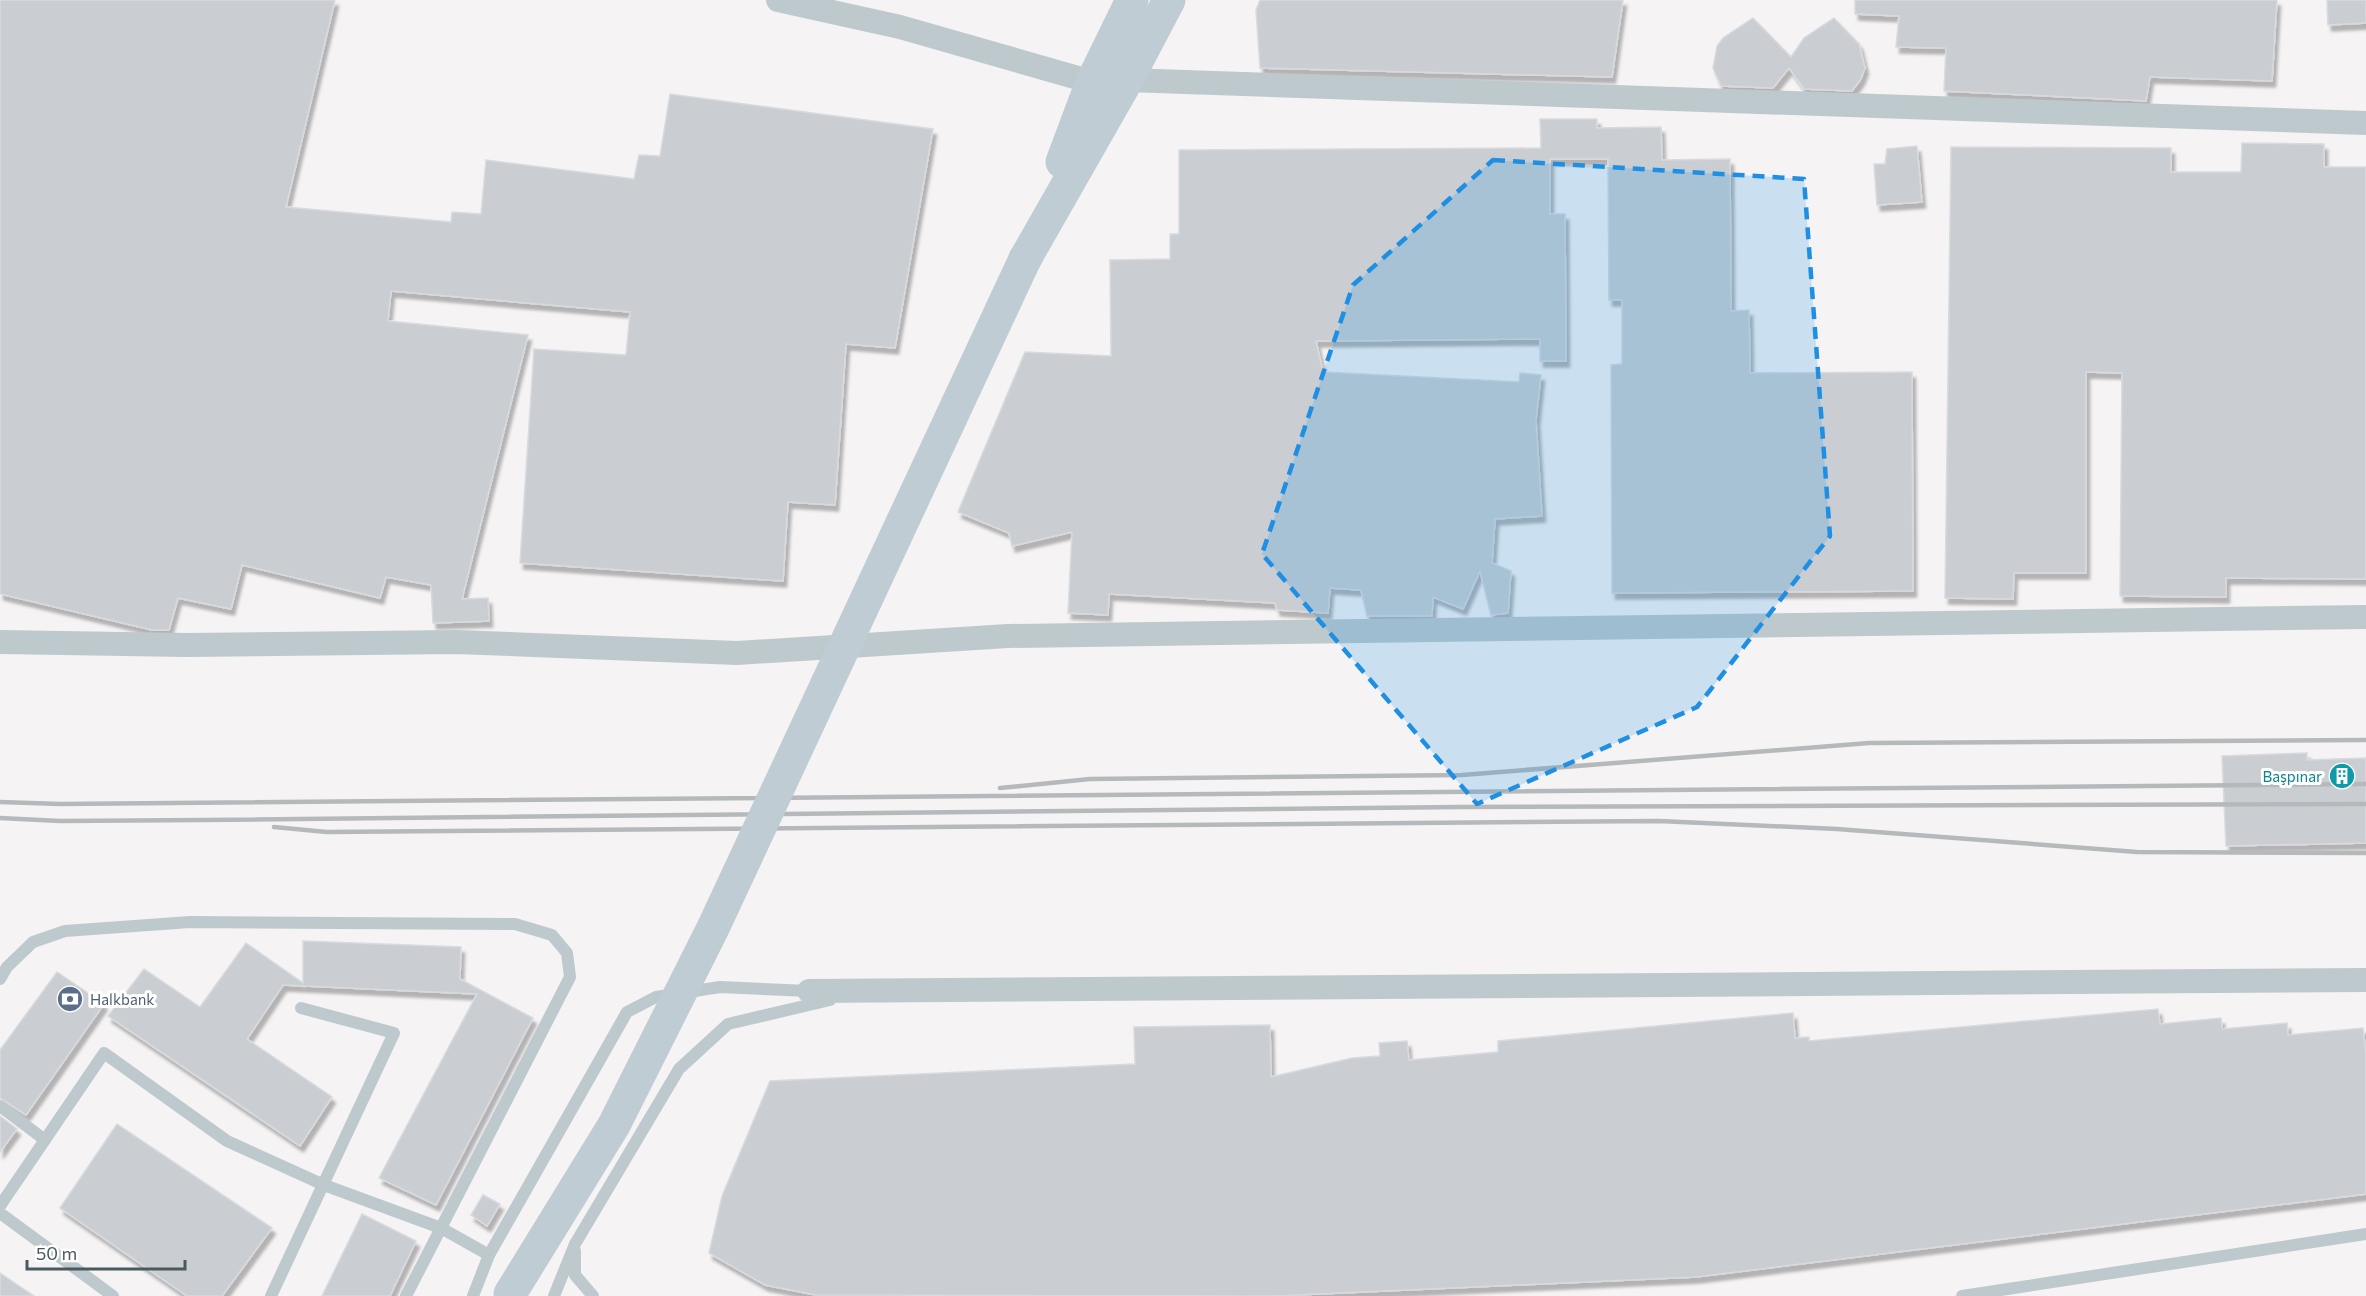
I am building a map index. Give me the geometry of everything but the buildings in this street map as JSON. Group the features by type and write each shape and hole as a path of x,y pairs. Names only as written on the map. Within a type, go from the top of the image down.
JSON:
{"street":[{"path":"778,0 900,27 1092,82 1127,80 2366,123"},
{"path":"510,1295 614,1125 702,948 1025,259 1092,82 1132,0"},
{"path":"1025,259 1127,80 1168,0"},
{"path":"0,642 186,645 456,642 737,653 973,636 2366,617"},
{"path":"808,991 2366,980"}],"lane":[{"path":"0,979 33,942 65,932 190,922 514,924 552,935 567,953 570,977 406,1296"},
{"path":"473,1296 489,1255 627,1012 656,997 720,987 808,991"},
{"path":"554,1296 575,1244 679,1069 728,1024 804,1005 882,991"},
{"path":"271,1296 394,1033 301,1008"},
{"path":"0,1206 104,1053 227,1141 324,1185 441,1228 489,1255"},
{"path":"0,1106 45,1140"},
{"path":"0,1213 113,1296"},
{"path":"1962,1296 2366,1234"},
{"path":"575,1244 575,1275 593,1296"}],"highlighted area":[{"path":"1493,160 1804,179 1830,536 1697,707 1477,804 1262,554 1353,285"}],"railway":[{"path":"1000,788 1090,779 1462,775 1869,743 2366,740"},
{"path":"0,802 60,804 2366,784"},
{"path":"0,818 60,821 1459,807 2366,804"},
{"path":"274,827 327,832 1659,821 1837,829 2137,852 2366,853"}],"place":[{"name":"Başpınar","path":"2342,776"},
{"name":"Halkbank","path":"70,999"}]}
